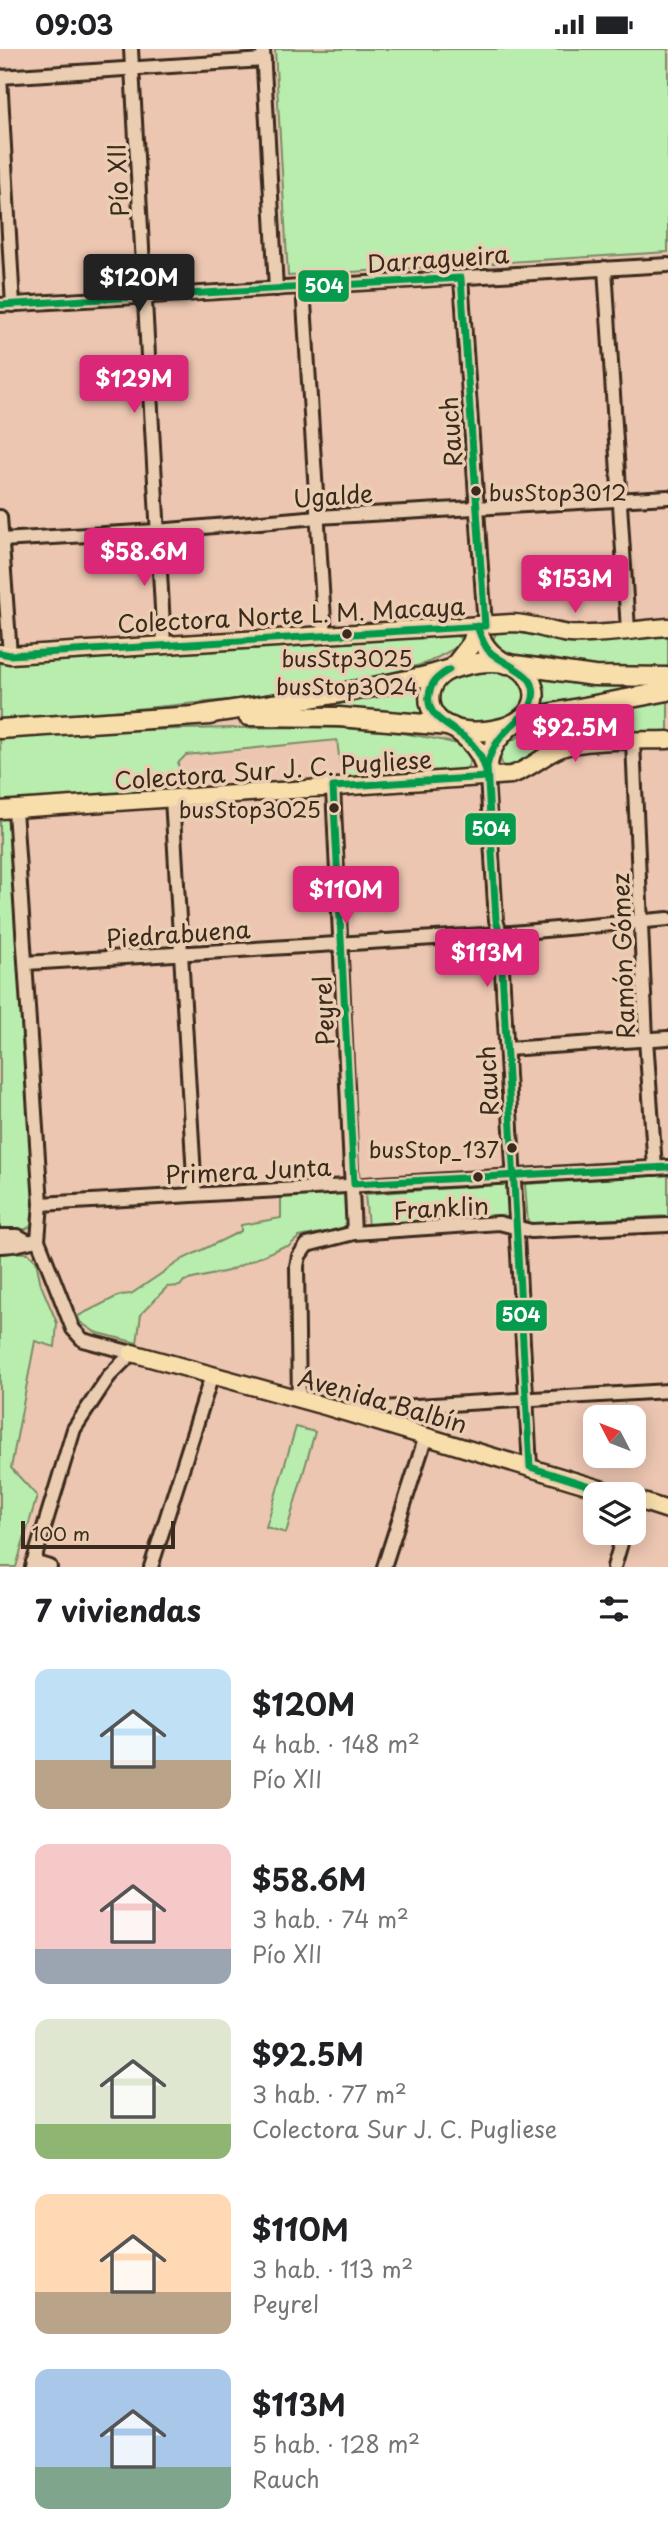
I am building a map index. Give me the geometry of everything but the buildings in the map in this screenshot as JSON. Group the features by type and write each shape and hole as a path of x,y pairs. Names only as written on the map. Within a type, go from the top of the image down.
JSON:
{"highway":[{"path":"481,626 486,647 497,658 528,677 534,692 534,703 500,736 490,752 487,777"},
{"path":"481,626 472,643 451,669 434,681 428,696 432,710 439,720 466,737 479,753 487,777"},
{"path":"200,715 341,693 480,663 509,664 594,676 668,677"},
{"path":"0,729 200,715 340,717 485,730 519,720 668,691"}],"main road":[{"name":"Colectora Norte L. M. Macaya","path":"5,654 524,623 581,634 668,627"},
{"name":"Colectora Sur J. C. Pugliese","path":"7,810 487,777 519,773 550,753 571,746 668,740"},
{"name":"Avenida Balbín","path":"132,1353 341,1411 583,1484"},
{"name":"Avenida Balbín","path":"646,1504 668,1510"}],"street":[{"name":"Pío XII","path":"131,49 164,643"},
{"path":"7,305 0,77 132,69 263,55 276,289"},
{"name":"Darragueira","path":"7,305 668,265"},
{"path":"605,268 628,630"},
{"name":"Rauch","path":"461,278 481,626"},
{"path":"303,287 325,636"},
{"name":"Ugalde","path":"2,540 158,531 318,517 668,497"},
{"path":"0,517 5,654"},
{"name":"Ramón Gómez","path":"633,742 646,1039 662,1168"},
{"name":"Rauch","path":"487,777 496,919 500,935 530,1467"},
{"name":"Peyrel","path":"333,787 354,1184 354,1233"},
{"path":"172,798 195,1194"},
{"path":"7,810 26,963 41,1204 32,1241 76,1334 92,1343 132,1353"},
{"name":"Piedrabuena","path":"26,963 500,935 668,919"},
{"path":"507,1049 668,1038"},
{"name":"Primera Junta","path":"41,1204 662,1168"},
{"name":"Franklin","path":"299,1400 297,1266 303,1248 312,1242 354,1233 499,1223 531,1231 668,1225"},
{"path":"0,1236 18,1236 32,1241"},
{"path":"0,1246 18,1246 32,1241"},
{"path":"50,1567 33,1565 74,1429 109,1376 132,1353"},
{"path":"151,1567 212,1375"},
{"path":"341,1411 668,1391"},
{"path":"384,1567 426,1436"},
{"path":"614,1567 620,1545"}],"green space":[{"path":"275,49 668,49 668,252 288,276"},
{"path":"496,633 668,633 668,670 614,668 514,655 501,651 492,642"},
{"path":"453,634 460,638 461,645 427,663 332,686 238,699 0,722 2,659"},
{"path":"494,670 514,675 524,686 527,701 515,717 471,722 445,717 434,698 435,692 454,674"},
{"path":"532,670 668,682 536,714"},
{"path":"427,679 430,721 280,706"},
{"path":"668,701 668,735 588,739 510,770 502,764 499,753 511,742 529,732 603,711"},
{"path":"0,725 1,736 207,728 352,728 408,734 466,746 470,761 468,767 461,772 342,780 337,740 186,755 178,763 181,793 1,802"},
{"path":"0,813 10,815 35,1204 33,1224 22,1230 9,1232 0,1232"},
{"path":"668,1175 668,1216 528,1224 525,1184"},
{"path":"510,1184 512,1216 368,1226 365,1194"},
{"path":"345,1193 350,1207 349,1217 342,1229 299,1237 289,1246 228,1271 184,1281 180,1286 167,1287 141,1314 137,1343 95,1332 80,1322 78,1316 120,1295 131,1294 183,1259 241,1231 241,1225 281,1218 281,1197"},
{"path":"0,1252 28,1253 36,1261 41,1285 57,1323 55,1347 35,1341 11,1468 37,1496 16,1567 0,1567"},
{"path":"296,1427 315,1432 286,1533 266,1527"}],"transit line":[{"name":"504","path":"0,305 461,278 485,626 10,655 0,653"},
{"name":"504","path":"477,626 489,651 528,678 534,694 530,709 500,739 487,766 496,920 500,934 530,1467 583,1484"},
{"name":"504","path":"449,670 433,683 429,703 437,717 474,746 482,758 487,777"},
{"name":"504","path":"487,777 333,787 354,1184 668,1167"}],"place":[{"name":"busStop3012","path":"476,491"},
{"name":"busStp3025 busStop3024","path":"347,634"},
{"name":"busStop3025","path":"334,808"},
{"name":"busStop_137","path":"512,1148"}]}
